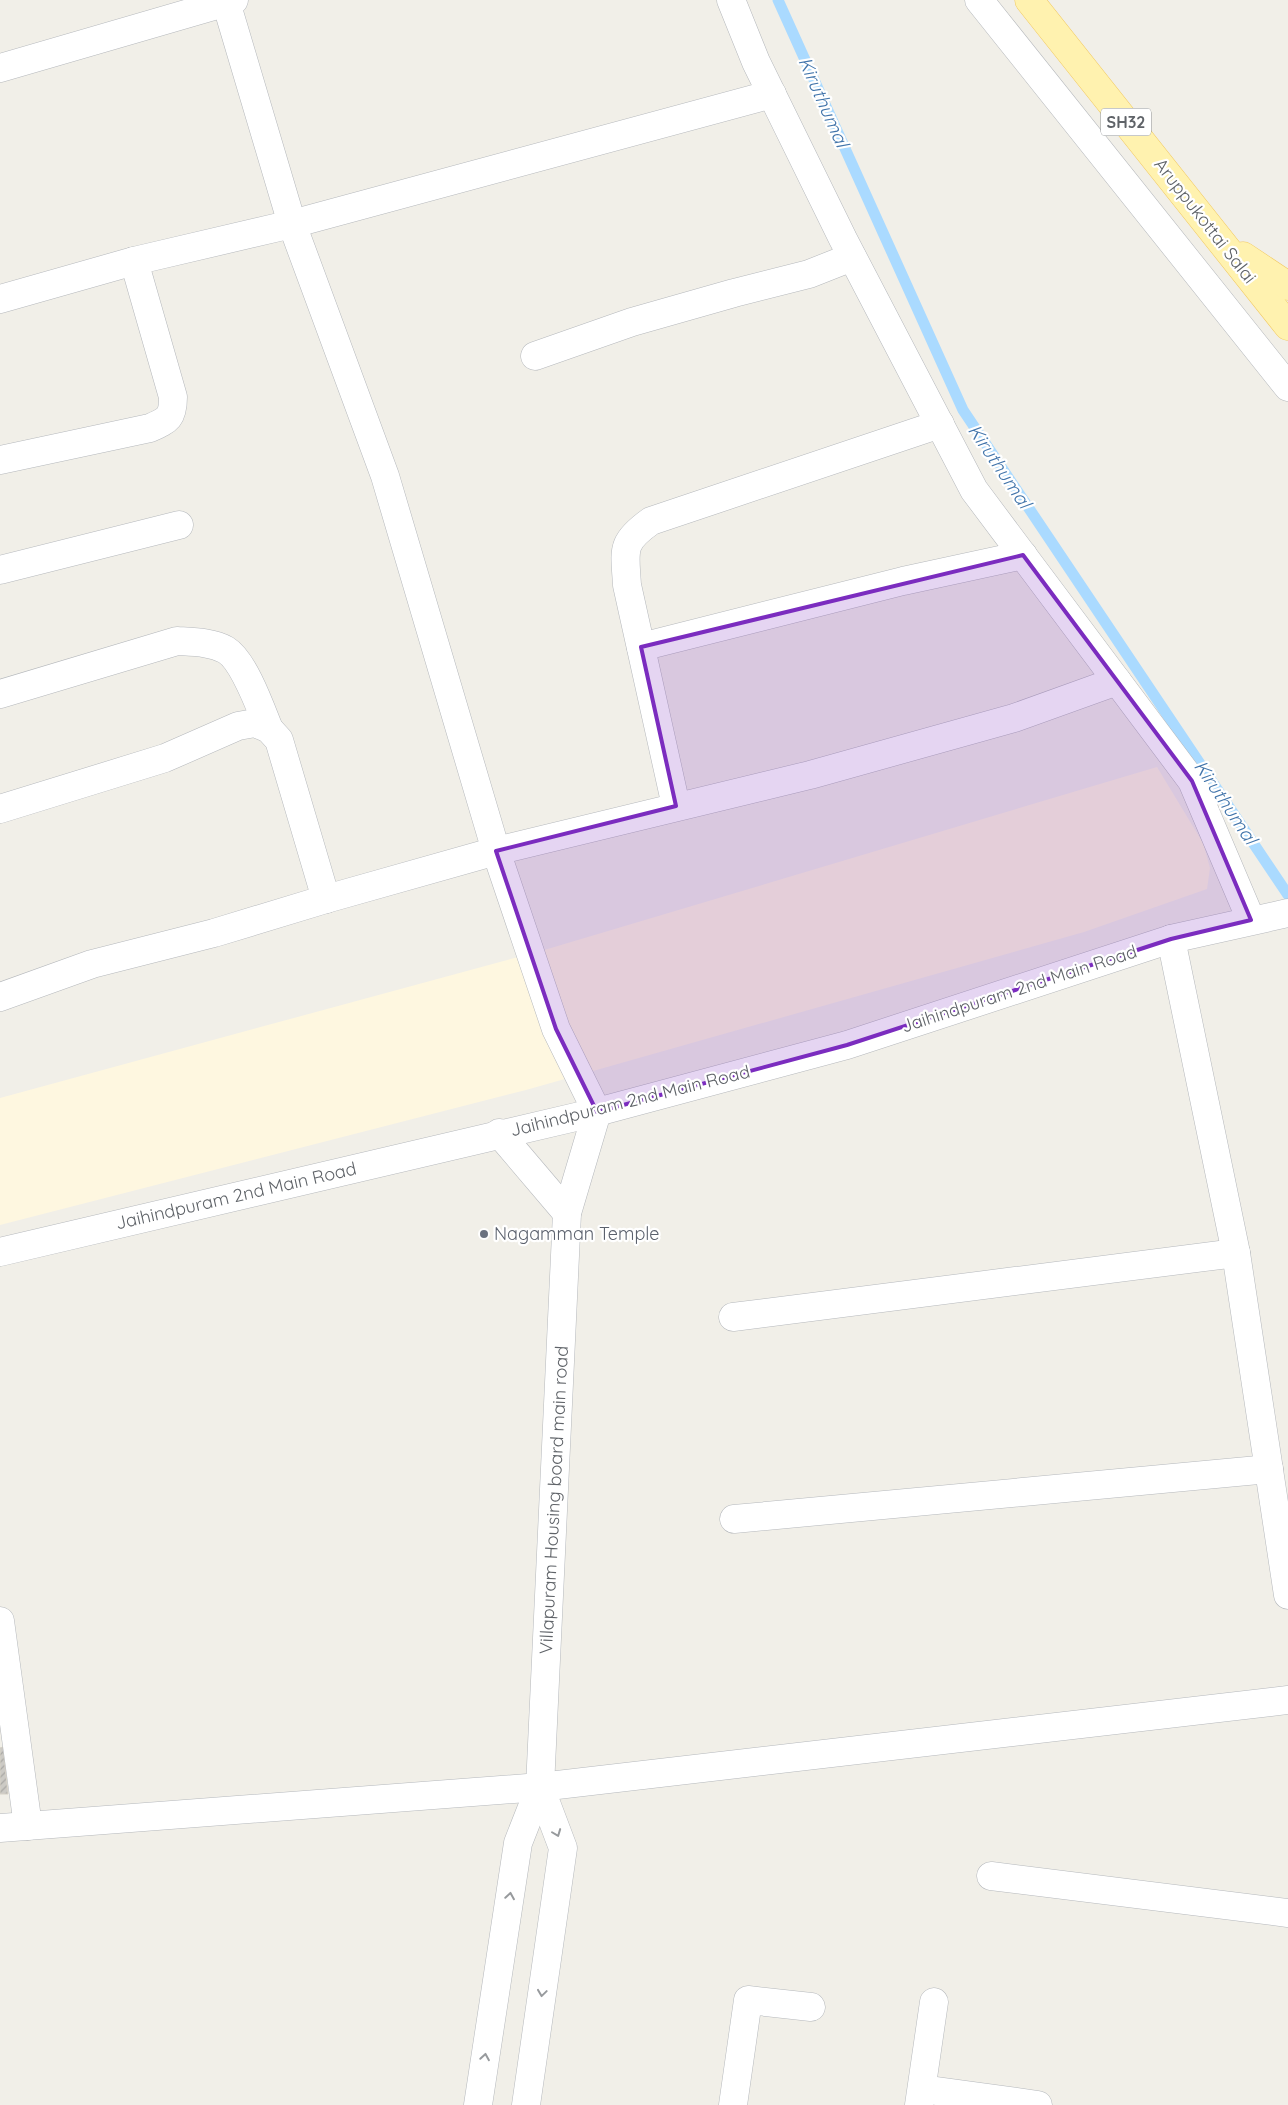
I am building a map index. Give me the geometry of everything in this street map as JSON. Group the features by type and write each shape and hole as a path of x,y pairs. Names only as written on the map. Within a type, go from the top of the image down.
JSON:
{"main road":[{"name":"Aruppukottai Salai","path":"1029,0 1288,326"},
{"path":"1223,243 1288,286"}],"street":[{"path":"731,0 756,62 852,257 974,490 1192,781 1251,920"},
{"path":"979,0 1288,387"},
{"path":"0,68 230,1 292,224 385,476 496,851 556,1029 598,1112"},
{"path":"0,299 134,261 292,224 772,94"},
{"path":"535,356 632,322 808,274 852,257"},
{"path":"0,460 150,428 169,417 173,409 173,397 134,261"},
{"path":"676,806 627,576 625,551 633,534 651,521 940,424"},
{"path":"0,570 179,525"},
{"path":"641,648 903,581 1023,555"},
{"path":"0,694 177,641 207,644 228,651 244,671 269,728 279,740 326,899"},
{"path":"0,997 92,964 214,933 496,851 810,775 1014,718 1117,681"},
{"path":"0,810 165,758 238,726 255,723 269,728"},
{"name":"Jaihindpuram 2nd Main Road","path":"0,1252 499,1133 598,1112 847,1045 1171,939 1288,913"},
{"path":"1171,939 1236,1253 1288,1595"},
{"name":"Villapuram Housing board main road","path":"478,2105 518,1843 540,1787 567,1213 598,1112"},
{"path":"499,1133 567,1213"},
{"path":"732,1317 1236,1253"},
{"path":"734,1520 1269,1469"},
{"path":"0,1621 28,1826"},
{"path":"0,1828 540,1787 1288,1700"},
{"name":"Villapuram Housing board main road","path":"526,2105 563,1848 540,1787"},
{"path":"991,1876 1288,1913"},
{"path":"733,2105 748,2000 811,2007"},
{"path":"934,2002 920,2097 1038,2105"}],"highlighted area":[{"path":"1023,555 1192,781 1251,920 1171,939 847,1045 597,1112 556,1029 496,851 676,806 641,647"}],"shaded area":[{"path":"1157,767 1203,843 1210,868 1207,889 1084,932 526,1090 0,1225 0,1098 551,948"}],"building":[{"path":"3,1747 8,1794 0,1794 0,1748"}],"waterway":[{"name":"Kiruthumal","path":"778,0 963,410 1288,895"}],"place":[{"name":"Nagamman Temple","path":"484,1234"}]}
